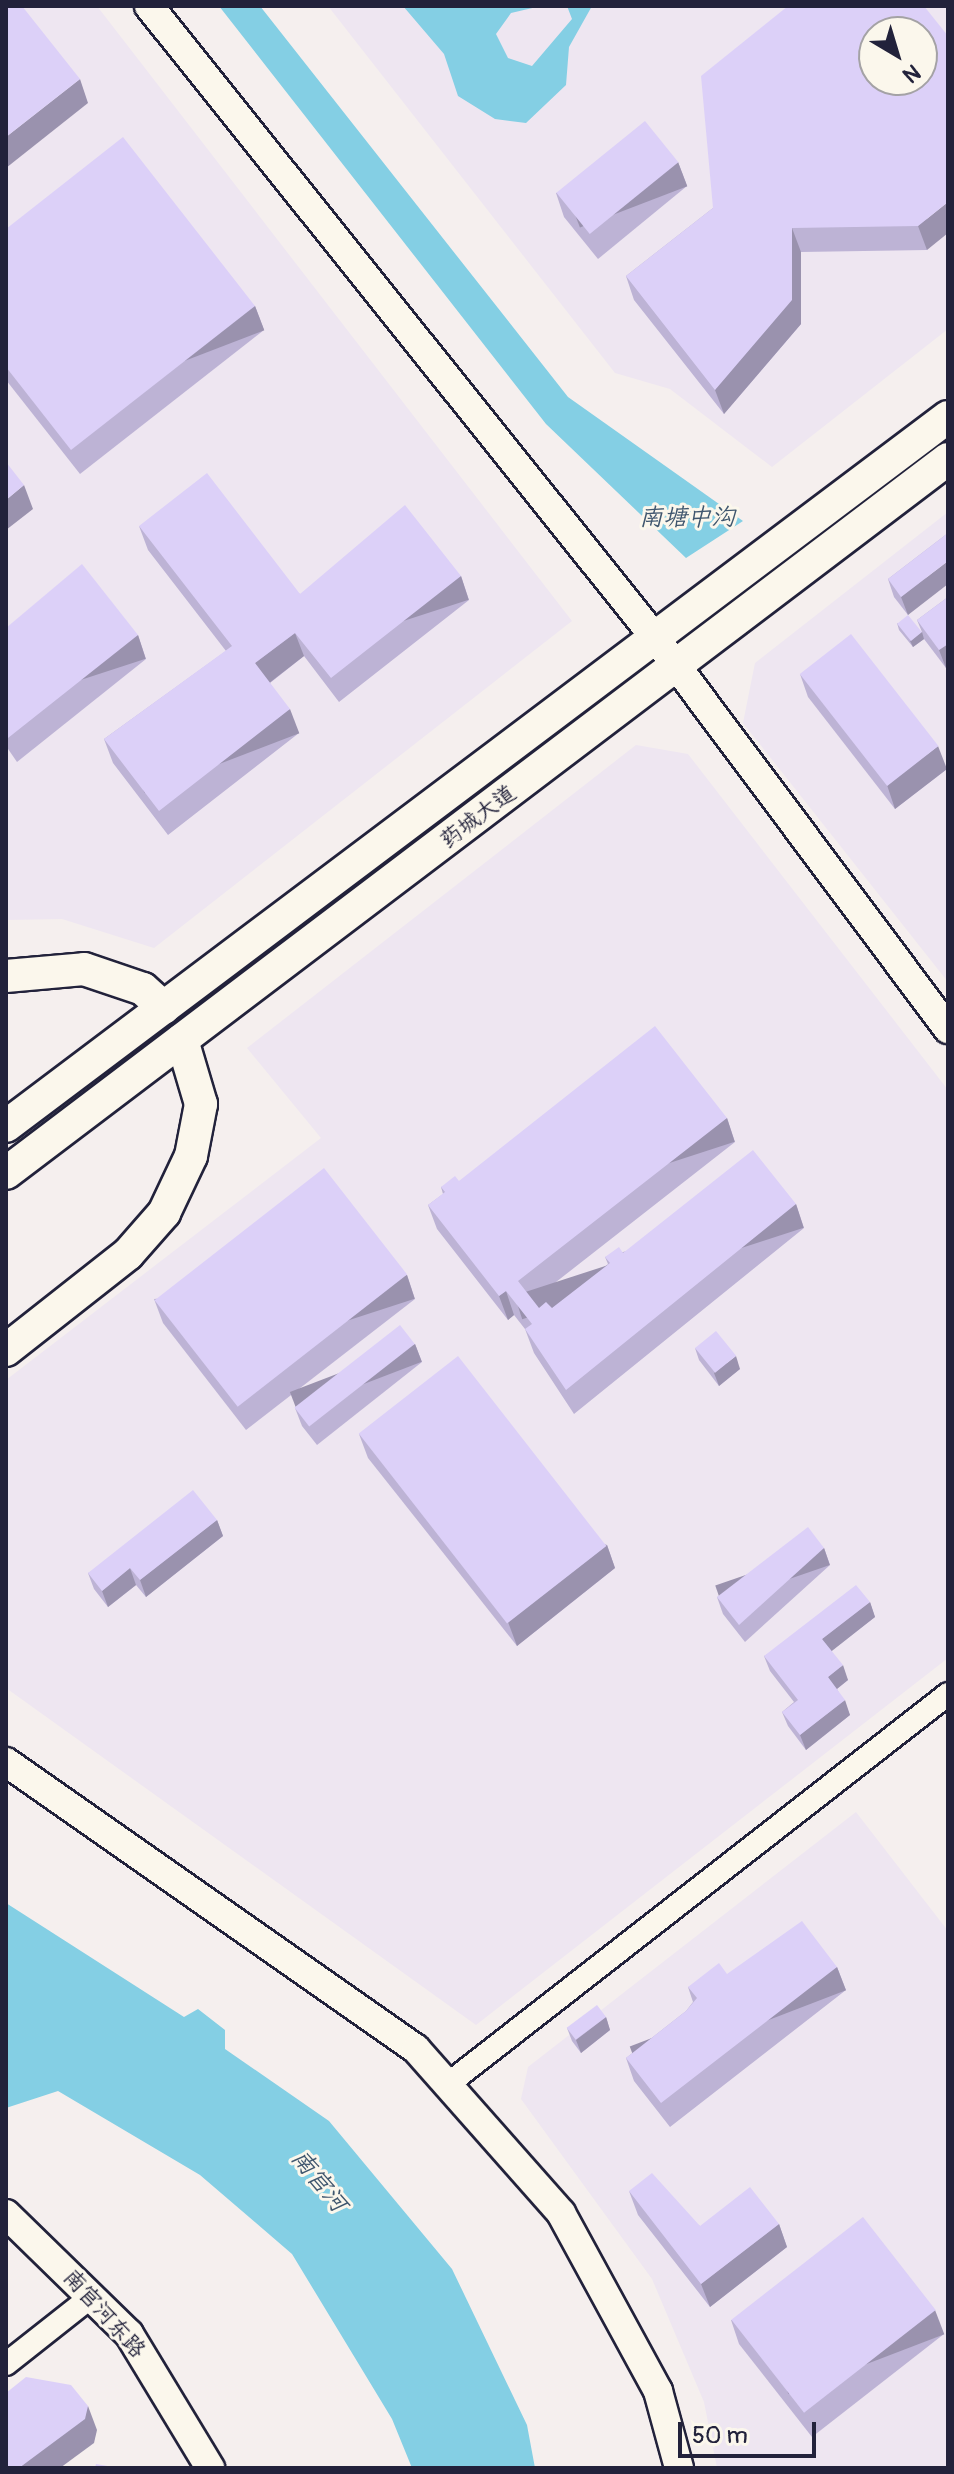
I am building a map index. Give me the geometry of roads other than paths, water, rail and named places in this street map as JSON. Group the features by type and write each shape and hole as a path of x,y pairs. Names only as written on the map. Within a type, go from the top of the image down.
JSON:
{"main road":[{"name":"药城大道","path":"6,1126 657,640 948,417"},
{"name":"药城大道","path":"6,1173 948,459"},
{"path":"6,976 84,969 143,989 164,1008"},
{"path":"6,1350 128,1254 164,1213 191,1156 201,1104 182,1040"}],"street":[{"path":"149,6 657,640 673,670 948,1029"},
{"path":"448,2084 948,1694"},
{"path":"6,1762 416,2049 561,2213 658,2391 679,2468"},
{"name":"南官河东路","path":"6,2214 92,2296 137,2345 210,2468"},
{"path":"6,2364 92,2296"}],"water":[{"name":"南塘中沟","path":"219,6 260,6 568,397 743,521 686,558 546,424"},
{"path":"403,6 541,6 511,13 496,34 508,58 532,66 572,19 567,6 592,6 569,47 566,85 526,123 495,119 458,96 444,54"},
{"name":"南官河","path":"6,1903 184,2017 198,2009 225,2030 225,2049 329,2121 452,2269 527,2425 535,2468 412,2468 392,2419 292,2254 200,2175 58,2091 6,2108"}]}
